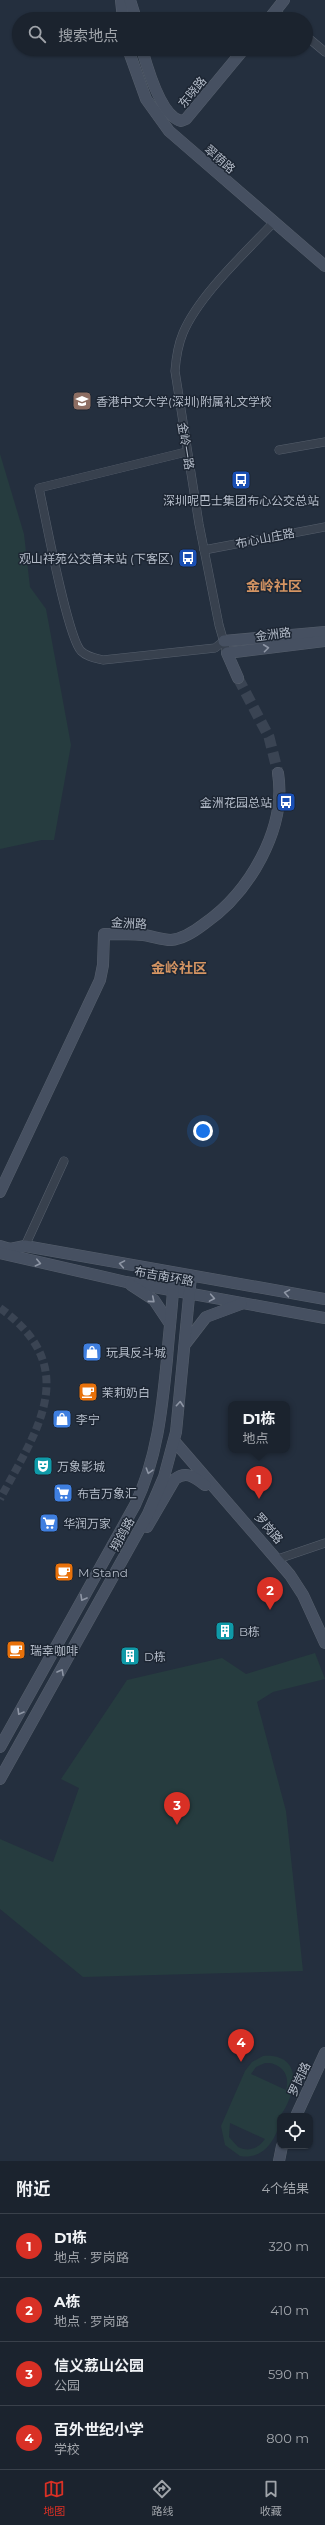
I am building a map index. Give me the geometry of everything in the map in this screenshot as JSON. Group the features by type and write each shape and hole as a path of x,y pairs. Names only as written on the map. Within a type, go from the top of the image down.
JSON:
{"street":[{"path":"121,0 122,12"},
{"path":"130,0 134,12"},
{"path":"274,12 284,0"},
{"path":"313,42 325,52"},
{"name":"翠荫路","path":"131,56 146,99 169,131 325,266"},
{"name":"东晓路","path":"144,56 156,91 174,117 181,121 186,119 238,56"},
{"name":"金岭一路","path":"227,653 219,645 204,550 186,452 175,371 177,352 184,332 211,291 274,222"},
{"path":"279,450 325,442"},
{"path":"186,452 39,488 69,620 80,650 89,657 103,660 219,645"},
{"name":"布心山庄路","path":"204,550 325,526"},
{"name":"金洲路","path":"219,645 325,632"},
{"name":"金洲路","path":"227,653 325,641"},
{"path":"227,653 238,678"},
{"name":"金洲路","path":"0,1192 100,980 104,965 104,934 143,935 171,940 197,929 228,904 253,875 274,824 280,804 281,790 278,773"},
{"path":"25,1246 64,1161"},
{"name":"布吉南环路","path":"0,1246 10,1249 25,1246 174,1274 325,1299"},
{"name":"布吉南环路","path":"0,1253 126,1282 325,1318"},
{"name":"翔鸽路","path":"0,1746 135,1505 148,1474 159,1433 174,1274"},
{"name":"翔鸽路","path":"0,1779 156,1496 175,1442 191,1276"},
{"path":"126,1282 154,1300 170,1325"},
{"path":"185,1346 195,1329 206,1316 243,1303"},
{"name":"罗岗路","path":"175,1442 278,1559 303,1595 325,1643"},
{"path":"133,1540 148,1526 175,1479 180,1475 185,1474 192,1476 220,1494"},
{"path":"278,1559 325,1544"},
{"name":"罗岗路","path":"297,2113 325,2053"},
{"path":"279,2161 281,2149"}],"green space":[{"path":"0,454 24,534 30,587 46,609 71,745 54,840 42,840 0,849"},
{"path":"315,1653 325,1679 273,1692 257,1702 286,1811 303,1971 83,1977 0,1909 0,1839 53,1862 79,1788 61,1779 127,1680 222,1658 246,1674"},
{"path":"263,2056 276,2057 286,2061 291,2068 293,2077 293,2087 286,2107 282,2113 277,2113 277,2131 275,2136 271,2143 261,2152 248,2157 240,2156 225,2145 221,2126 245,2071 252,2062","holes":["265,2063 270,2063 280,2067 286,2074 286,2090 251,2074 256,2067","230,2123 265,2139 253,2149 242,2149 238,2147 229,2137"]}],"tunnel":[{"path":"238,678 269,737 278,773"},
{"path":"0,1308 25,1331 40,1353 46,1377 45,1400 38,1424 0,1499"}],"place":[{"name":"香港中文大学(深圳)附属礼文学校","path":"82,401"},
{"name":"深圳呢巴士集团布心公交总站","path":"241,480"},
{"name":"观山祥苑公交首末站 (下客区)","path":"188,558"},
{"name":"金洲花园总站","path":"286,802"},
{"name":"玩具反斗城","path":"92,1352"},
{"name":"茉莉奶白","path":"88,1392"},
{"name":"李宁","path":"62,1419"},
{"name":"万象影城","path":"43,1466"},
{"name":"布吉万象汇","path":"63,1493"},
{"name":"D1栋","path":"259,1499"},
{"name":"华润万家","path":"49,1523"},
{"name":"M Stand","path":"64,1572"},
{"name":"A栋","path":"270,1610"},
{"name":"B栋","path":"225,1631"},
{"name":"瑞幸咖啡","path":"16,1650"},
{"name":"D栋","path":"130,1656"},
{"name":"信义荔山公园","path":"177,1825"},
{"name":"百外世纪小学","path":"241,2062"}],"district":[{"name":"金岭社区","path":"274,586"},
{"name":"金岭社区","path":"179,968"}]}
